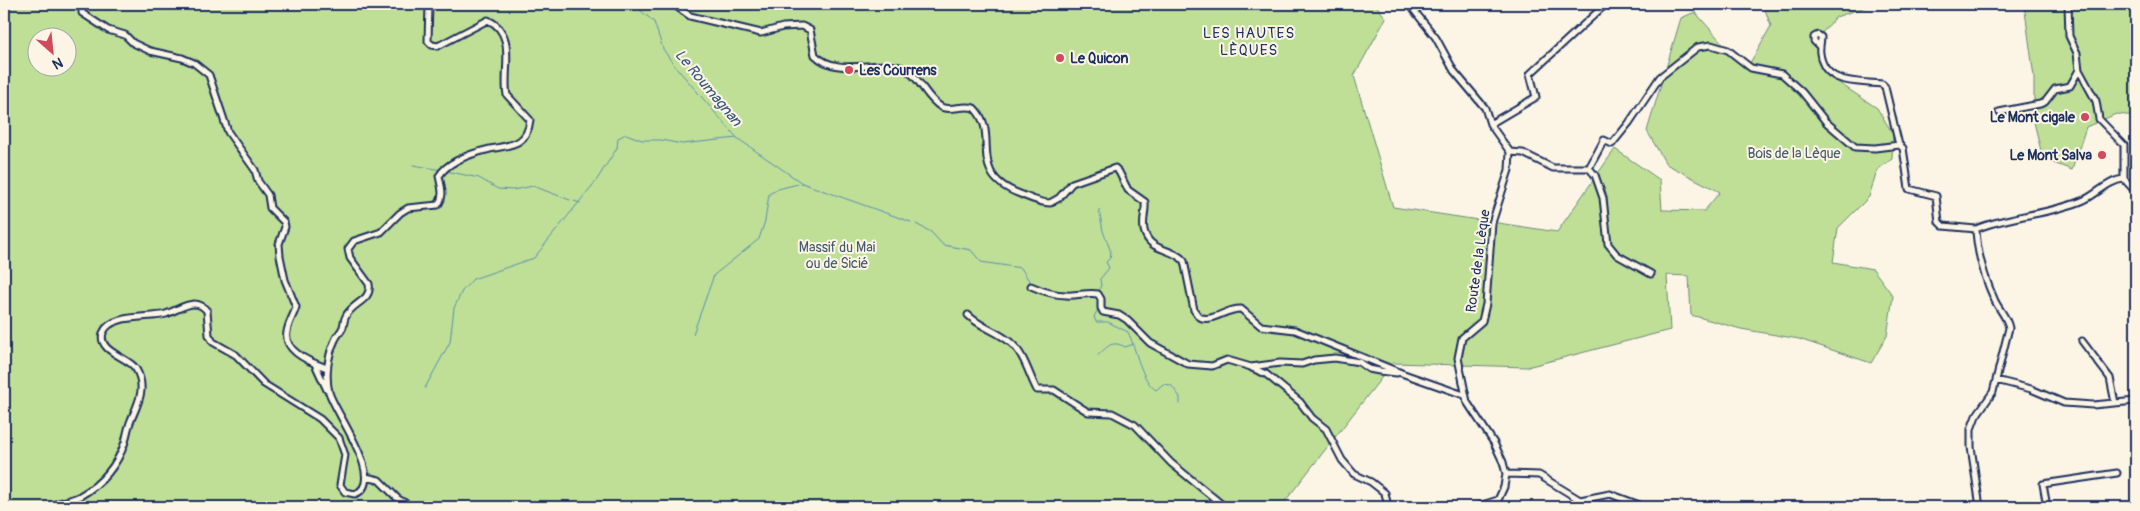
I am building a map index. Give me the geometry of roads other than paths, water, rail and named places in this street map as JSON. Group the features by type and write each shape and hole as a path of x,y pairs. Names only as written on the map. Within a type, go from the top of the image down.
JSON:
{"street":[{"path":"86,4 82,8 82,13 108,30 124,35 150,51 182,58 194,63 211,78 228,132 255,170 258,181 268,195 270,208 284,222 285,227 279,244 280,256 285,280 296,307 286,334 287,342 289,347 315,364 327,368"},
{"path":"329,393 327,368 332,347 343,328 346,316 369,293 369,284 350,258 348,249 354,241 381,232 400,213 408,208 438,205 442,199 439,176 444,168 478,153 516,144 529,128 530,120 508,95 507,52 504,38 497,24 488,20 438,46 432,45 428,41 427,31 429,4"},
{"path":"674,4 690,16 761,33 783,26 802,26 810,30 815,55 826,63 900,67 915,78 933,102 942,108 949,110 972,107 977,111 982,119 987,160 992,176 1009,189 1032,199 1047,203 1053,202 1072,183 1115,168 1120,172 1128,190 1145,202 1143,226 1149,241 1156,248 1179,256 1184,261 1194,310 1199,317 1207,319 1232,310 1241,310 1261,326 1295,330 1404,374 1464,395 1494,443 1506,474 1504,487 1498,500 1498,507"},
{"path":"1410,4 1436,38 1454,71 1484,108 1490,124 1510,152 1523,152 1553,168 1589,168 1595,175 1603,198 1608,244 1617,255 1651,274"},
{"path":"1490,124 1536,97 1530,74 1606,4"},
{"path":"2068,4 2069,36 2077,53 2079,70 2096,101 2099,119 2124,145 2124,179 2136,192"},
{"path":"1589,168 1604,140 1612,144 1629,123 1660,77 1698,47 1711,45 1728,50 1751,68 1782,74 1802,92 1826,122 1856,147 1876,148 1899,145"},
{"path":"1820,47 1820,54 1825,67 1838,78 1854,83 1882,84 1885,87 1899,145 1902,148 1909,189 1936,196 1939,222 1943,226 1976,229 2062,208 2082,201 2116,181 2124,179"},
{"path":"1999,112 2045,102 2055,89 2070,86 2079,70"},
{"name":"Route de la Lèque","path":"1464,395 1459,368 1459,347 1462,338 1482,321 1486,304 1492,223 1509,170 1510,152"},
{"path":"1976,229 1984,271 1992,295 2007,318 2009,328 1990,399 1976,416 1971,429 1971,447 1980,507"},
{"path":"1031,286 1046,292 1068,296 1098,294 1101,299 1101,308 1104,312 1119,315 1150,343 1188,364 1212,366 1227,360 1266,374 1293,395 1332,438 1342,460 1354,474 1371,482 1385,493 1388,507"},
{"path":"48,507 79,496 102,481 110,472 118,460 130,420 139,403 141,389 136,370 130,362 111,352 103,341 103,333 110,324 122,320 164,315 192,304 200,305 208,315 210,339 239,357 260,381 320,419 339,438 345,455 339,480 345,492 359,493 365,487 366,478 356,443 315,364"},
{"path":"968,315 974,321 1011,342 1018,350 1037,390 1054,390 1088,412 1112,413 1135,425 1171,463 1225,507"},
{"path":"2082,341 2110,378 2114,403"},
{"path":"1250,367 1280,363 1302,364 1314,360 1335,358 1359,362 1369,369 1404,374"},
{"path":"1996,380 2031,389 2064,403 2093,405 2136,401"},
{"path":"2048,507 2043,484 2117,473"},
{"path":"1506,474 1539,475 1580,500 1610,494 1645,507"},
{"path":"366,478 379,480 398,499 412,507"},
{"path":"1476,507 1498,500"}],"waterway":[{"name":"Le Roumagnan","path":"633,4 654,22 663,49 674,65 737,138 802,183 911,222"},
{"name":"Le Roumagnan","path":"425,388 450,342 454,308 462,291 473,279 534,258 596,181 617,148 618,138 626,134 642,140 661,140 682,144 737,138"},
{"name":"Le Roumagnan","path":"413,165 442,170"},
{"name":"Le Roumagnan","path":"446,171 479,178 498,189 513,190 533,186 570,200"},
{"name":"Le Roumagnan","path":"693,334 714,275 759,239 765,221 769,194 778,189 802,183"},
{"name":"Le Roumagnan","path":"574,201 580,203"},
{"path":"1097,293 1101,286 1100,279 1109,268 1106,262 1110,258 1111,252 1103,231 1099,210"},
{"name":"Le Roumagnan","path":"916,224 931,232 943,245 971,250 981,262 1021,268 1030,282"},
{"path":"1099,307 1094,317 1096,322 1108,322 1128,332 1143,372 1151,386 1156,390 1163,384 1171,385 1180,397 1180,404"},
{"path":"1098,355 1113,344 1125,347 1134,344"}],"place":[{"name":"Le Quicon","path":"1060,58"},
{"name":"Les Courrens","path":"849,70"},
{"name":"Le Mont cigale","path":"2085,117"},
{"name":"Le Mont Salva","path":"2102,155"}],"district":[{"name":"LES HAUTES LÈQUES","path":"1249,42"}],"park label":[{"name":"Bois de la Lèque","path":"1794,153"},
{"name":"Massif du Mai ou de Sicié","path":"837,256"}]}
